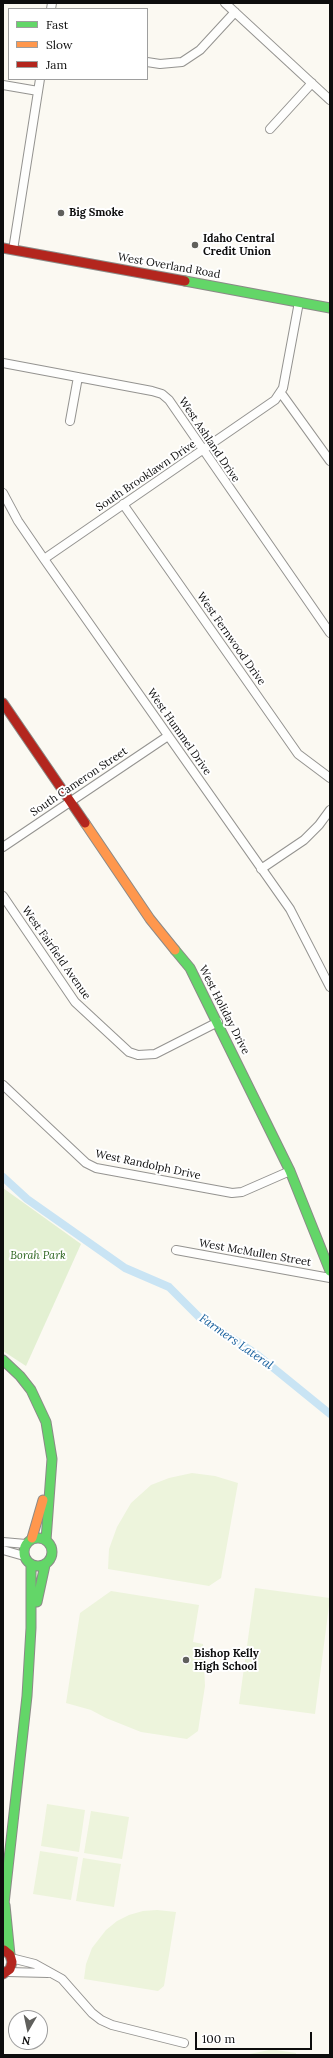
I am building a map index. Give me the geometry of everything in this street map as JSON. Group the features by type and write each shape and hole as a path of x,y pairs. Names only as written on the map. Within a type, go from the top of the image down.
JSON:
{"street":[{"path":"225,3 330,100"},
{"path":"148,62 160,64 182,62 200,50 235,12"},
{"path":"13,250 40,80"},
{"path":"270,129 312,83"},
{"path":"3,85 38,91"},
{"name":"West Overland Road","path":"3,248 330,308"},
{"path":"299,302 281,393 329,459"},
{"name":"West Ashland Drive","path":"3,363 162,394 169,400 330,633"},
{"path":"70,421 78,377"},
{"name":"South Brooklawn Drive","path":"44,559 203,450 274,400 281,393"},
{"name":"West Hummel Drive","path":"3,494 18,521 44,559 290,909 330,987"},
{"name":"West Fernwood Drive","path":"123,504 298,754 330,778"},
{"name":"West Holiday Drive","path":"3,703 150,919 190,968 290,1170 330,1271"},
{"name":"South Cameron Street","path":"3,847 168,736"},
{"path":"261,869 304,840 319,825 330,810"},
{"name":"West Fairfield Avenue","path":"3,896 75,1002 129,1052 138,1055 155,1054 218,1022"},
{"name":"West Randolph Drive","path":"3,1085 86,1163 96,1168 232,1193 242,1192 290,1170"},
{"name":"West McMullen Street","path":"176,1250 330,1278"},
{"path":"3,1360 10,1364 31,1390 46,1422 52,1458 49,1480 24,1556"},
{"path":"46,1540 51,1487 49,1480"},
{"path":"3,1542 29,1541 42,1538 50,1543 53,1553 49,1562 45,1565 31,1628"},
{"path":"3,1550 24,1556 31,1564 35,1566 45,1565"},
{"path":"4,1974 11,1966 8,1954 4,1909 22,1745 31,1628 31,1564"},
{"path":"8,1954 35,1964 49,1973 62,1978 92,2013 102,2020 112,2025 184,2044"},
{"path":"4,1974 49,1973"}],"green space":[{"name":"Borah Park","path":"3,1188 81,1244 26,1366 3,1351"},
{"path":"192,1473 215,1476 238,1483 221,1578 209,1586 108,1569 109,1549 117,1527 131,1503 151,1485 169,1478"},
{"path":"255,1588 330,1598 315,1714 239,1704"},
{"path":"111,1591 199,1605 193,1642 203,1644 205,1686 198,1731 187,1739 141,1732 106,1718 91,1710 66,1703 80,1613"},
{"path":"47,1804 85,1810 79,1852 41,1846"},
{"path":"91,1811 129,1817 122,1859 84,1853"},
{"path":"40,1851 78,1857 71,1900 33,1894"},
{"path":"83,1858 121,1864 114,1907 76,1901"},
{"path":"157,1910 176,1912 164,1986 158,1991 84,1979 86,1964 92,1948 106,1930 117,1921 129,1915 143,1911"},
{"path":"269,2050 296,2053 296,2055 245,2055"}],"waterway":[{"name":"Farmers Lateral","path":"3,1177 27,1199 125,1268 169,1287 200,1318 255,1353 330,1414"}],"traffic: fast":[{"path":"185,281 330,308"},
{"path":"175,950 190,968 290,1171 330,1271"},
{"path":"3,1360 20,1376 31,1390 46,1422 52,1459 46,1540"},
{"path":"38,1538 44,1539 48,1542 51,1546 52,1552 51,1558 48,1562 44,1565 38,1566 32,1565 28,1562 25,1558 24,1552 25,1546 28,1542 32,1539 38,1538"},
{"path":"3,1913 27,1696 31,1628 31,1564"},
{"path":"37,1602 45,1565"},
{"path":"5,1905 10,1955"}],"traffic: slow":[{"path":"85,823 150,919 175,950"},
{"path":"32,1538 43,1500"}],"traffic: jam":[{"path":"3,248 185,281"},
{"path":"3,703 85,823"},
{"path":"3,1974 10,1969 12,1962 10,1955 4,1950"}],"place":[{"name":"Big Smoke","path":"61,213"},
{"name":"Idaho Central Credit Union","path":"195,245"},
{"name":"Bishop Kelly High School","path":"186,1660"}]}
